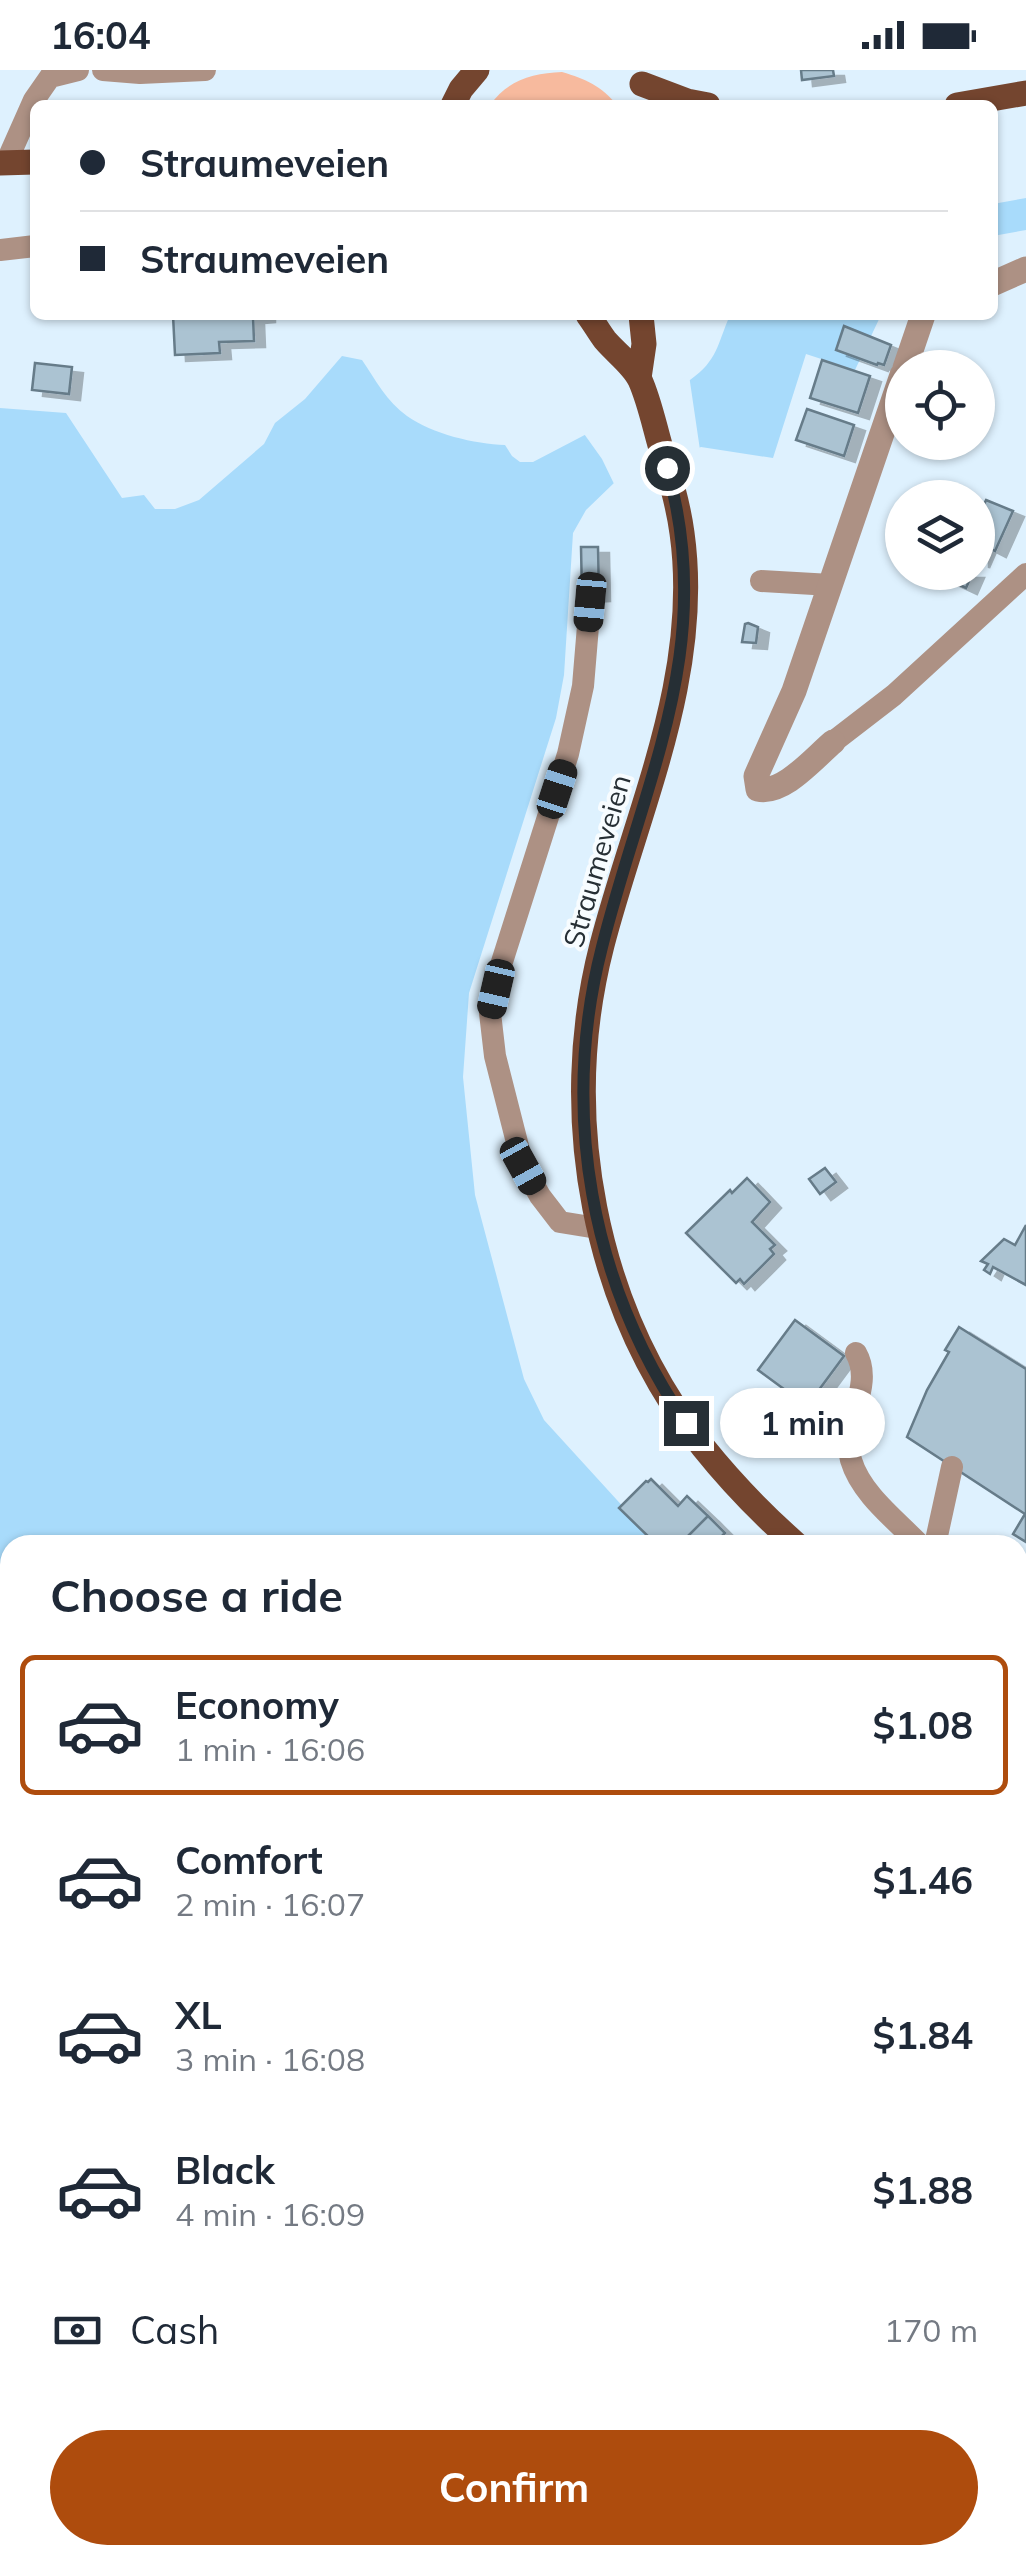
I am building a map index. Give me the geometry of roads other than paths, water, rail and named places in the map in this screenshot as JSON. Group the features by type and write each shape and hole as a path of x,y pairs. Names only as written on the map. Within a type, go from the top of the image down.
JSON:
{"main road":[{"path":"642,86 683,100"},
{"path":"441,100 464,88"},
{"path":"988,100 1026,94"},
{"path":"3,163 30,162"},
{"name":"Straumeveien","path":"591,320 639,378 667,468 682,536 684,619 670,716 602,947 585,1043 586,1162 598,1228 618,1294 670,1400 702,1446 786,1535"},
{"name":"Straumeveien","path":"639,378 644,344 642,320"}],"street":[{"path":"998,281 1026,269"},
{"path":"911,350 920,320"},
{"path":"833,742 783,785 768,791 758,789 756,776 794,691 885,426"}],"lane":[{"path":"34,100 50,76 78,70"},
{"path":"103,70 205,70"},
{"path":"3,163 30,108"},
{"path":"0,250 30,247"},
{"path":"833,742 894,695 1026,574"},
{"path":"761,581 831,584"},
{"path":"590,602 583,686 568,754 501,965 490,1013 494,1056 523,1166 560,1222 598,1228"},
{"path":"856,1354 863,1375 848,1440 852,1462 863,1486 910,1535"},
{"path":"937,1535 952,1467"}],"water":[{"path":"1026,198 1026,230 998,235 998,203"},
{"path":"728,320 879,320 855,370 806,354 773,458 701,447 614,483 586,510 573,533 564,675 556,718 469,993 463,1077 475,1195 524,1379 544,1420 649,1535 0,1535 0,408 66,413 122,498 144,495 155,509 175,509 199,500 264,444 275,423 305,399 342,356 362,360 393,404 417,422 454,437 505,445 520,462 533,462 690,380 712,359"}]}
